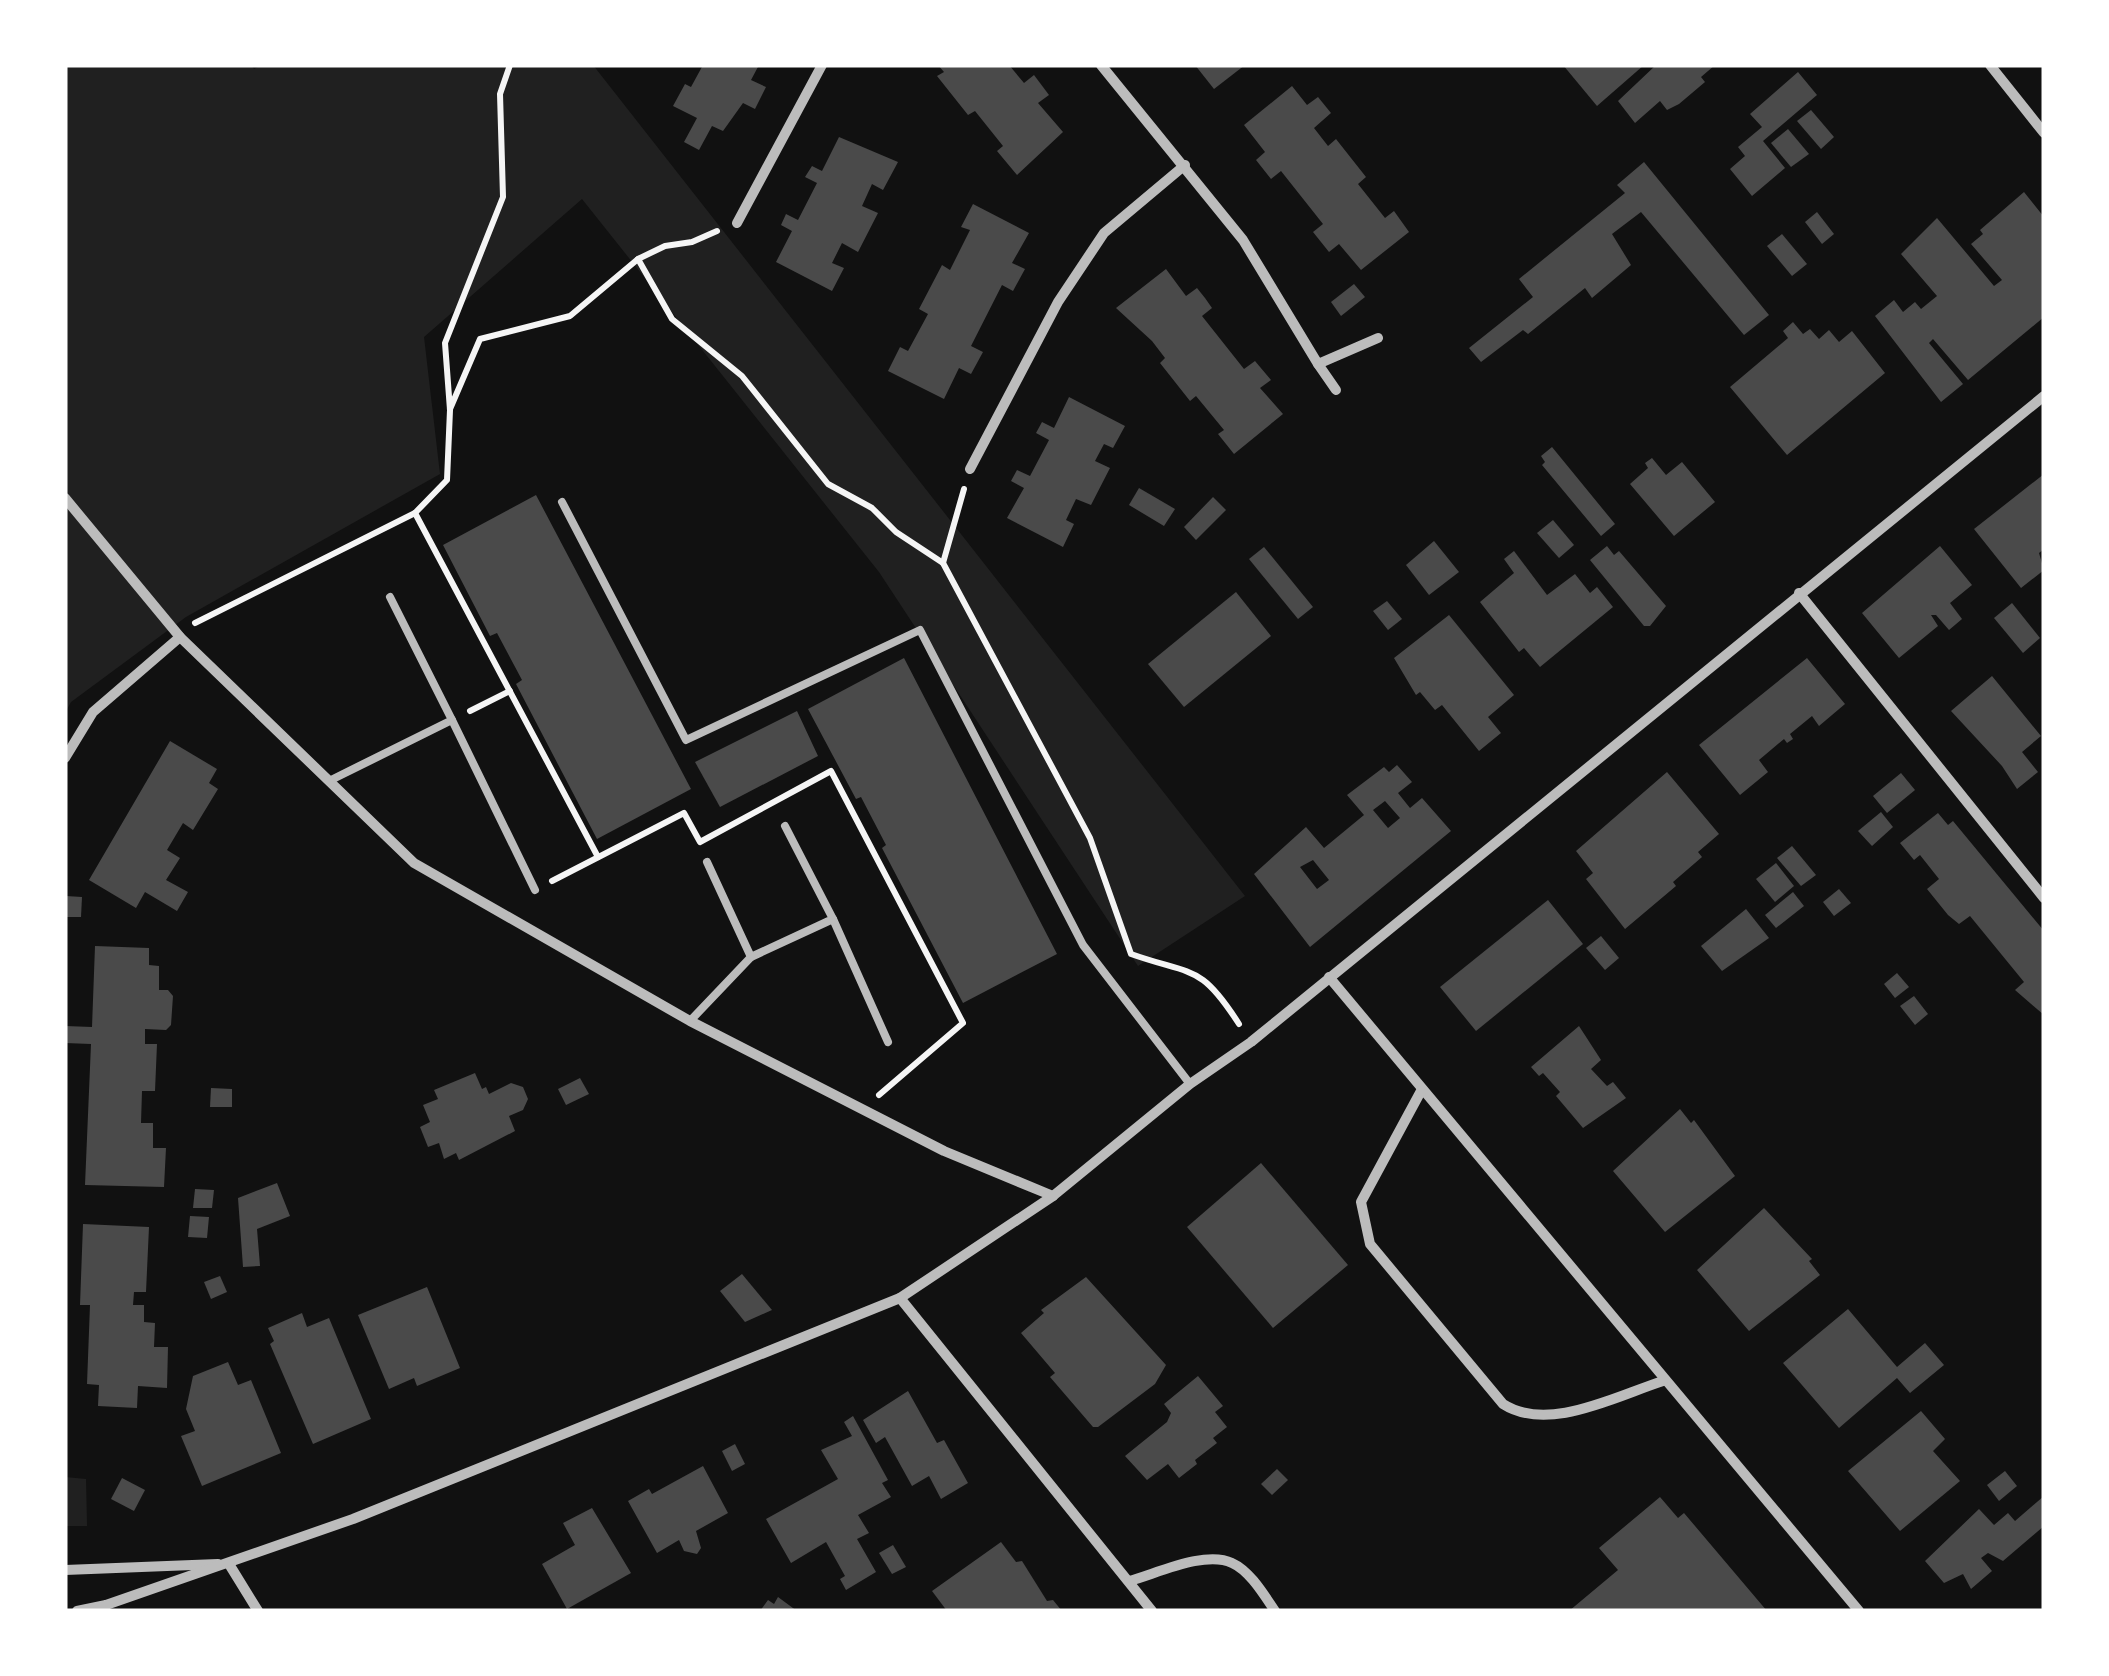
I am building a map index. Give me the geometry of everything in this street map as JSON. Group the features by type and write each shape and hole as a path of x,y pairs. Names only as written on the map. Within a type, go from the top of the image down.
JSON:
{"street":[{"path":"738,223 822,65"},
{"path":"1101,65 1243,240 1336,390"},
{"path":"1990,65 2044,133"},
{"path":"970,469 1058,302 1104,233 1185,165"},
{"path":"1318,364 1378,338"},
{"path":"77,1611 353,1520 900,1298 1053,1196 1190,1084 1251,1042 2044,396"},
{"path":"65,498 178,635 414,863 690,1021 944,1150 1053,1196"},
{"path":"1798,594 2044,898"},
{"path":"65,758 93,712 178,635"},
{"path":"1329,977 1859,1611"},
{"path":"1422,1091 1361,1202 1362,1225 1382,1259 1503,1404 1522,1416 1545,1417 1663,1381"},
{"path":"900,1298 1152,1611"},
{"path":"1128,1581 1212,1559 1232,1562 1275,1611"},
{"path":"65,1570 229,1564"},
{"path":"229,1564 258,1611"}],"lane":[{"path":"562,502 686,740 920,630 1083,946 1190,1084"},
{"path":"390,597 534,890"},
{"path":"331,780 452,720"},
{"path":"785,826 834,919 888,1042"},
{"path":"707,862 751,956"},
{"path":"690,1021 751,956 834,919"}],"path":[{"path":"178,635 415,513 447,480 450,410 446,343 503,197 500,94 510,65"},
{"path":"450,410 480,339 570,316 638,259 738,223"},
{"path":"638,259 672,320 761,396 828,484 872,508 896,532 942,563 1090,838 1131,954 1184,966 1216,988 1251,1042"},
{"path":"942,563 970,469"},
{"path":"415,513 598,857"},
{"path":"452,720 510,692"},
{"path":"534,890 684,813 700,842 831,770 963,1023 863,1108"}],"shaded area":[{"path":"65,65 251,65 254,69 262,65 593,65 1245,896 1138,966 879,572 582,199 424,337 440,474 186,617 71,702 65,713"},
{"path":"65,1477 86,1479 87,1526 65,1526"}],"building":[{"path":"703,65 759,65 751,80 766,87 755,109 743,103 723,131 712,126 699,150 684,142 697,118 673,106 685,84 691,87"},
{"path":"938,65 1009,65 1024,83 1034,75 1049,95 1038,103 1063,132 1017,175 997,151 1003,146 975,111 968,115 937,76 944,72"},
{"path":"1195,65 1245,65 1214,89"},
{"path":"1563,65 1644,65 1597,106"},
{"path":"1656,65 1715,65 1701,77 1705,82 1679,104 1667,110 1660,101 1635,123 1618,101"},
{"path":"1798,72 1817,95 1763,141 1785,168 1752,196 1730,169 1745,156 1738,147 1762,127 1750,114"},
{"path":"1292,86 1307,105 1318,97 1331,113 1314,128 1328,146 1336,139 1366,177 1358,184 1385,218 1394,211 1409,232 1361,270 1339,244 1329,252 1313,232 1323,224 1281,171 1271,179 1256,160 1265,152 1244,125"},
{"path":"1811,110 1834,137 1821,149 1797,121"},
{"path":"1788,129 1809,154 1791,167 1771,143"},
{"path":"839,137 898,162 883,190 872,184 862,206 878,213 858,252 842,243 832,263 844,268 832,291 776,262 792,231 781,225 786,214 798,220 817,183 805,177 812,166 822,171"},
{"path":"1644,162 1769,315 1744,335 1641,212 1612,234 1631,265 1592,298 1585,288 1528,334 1523,330 1481,362 1469,348 1533,297 1519,279 1625,193 1617,185"},
{"path":"2024,192 2044,217 2044,317 1968,380 1933,339 1929,343 1963,384 1941,402 1875,316 1894,300 1903,312 1915,302 1921,309 1937,296 1901,254 1937,218 1994,286 2002,280 1971,244 1983,234 1980,230"},
{"path":"973,204 1029,233 1012,263 1025,269 1013,291 1002,285 971,346 983,352 971,374 959,368 944,399 888,371 900,347 908,351 928,314 919,309 942,265 950,270 970,230 961,227"},
{"path":"1817,212 1834,234 1822,244 1805,222"},
{"path":"1782,234 1807,264 1792,276 1767,246"},
{"path":"1166,269 1186,296 1197,288 1205,298 1212,308 1202,316 1244,369 1255,361 1271,380 1260,388 1283,414 1234,454 1218,434 1224,430 1196,396 1190,401 1160,363 1165,358 1152,341 1116,308"},
{"path":"1354,284 1365,297 1341,316 1331,302"},
{"path":"1793,322 1803,334 1810,329 1819,339 1829,330 1839,342 1852,331 1885,373 1787,455 1730,387 1788,338 1783,331"},
{"path":"1069,397 1125,426 1113,448 1104,444 1095,461 1110,468 1091,505 1076,499 1066,520 1074,524 1063,547 1007,518 1024,488 1011,481 1017,470 1030,476 1049,440 1036,433 1042,422 1054,428"},
{"path":"1552,447 1615,524 1601,536 1542,465 1545,462 1541,456"},
{"path":"1652,458 1666,475 1682,462 1715,502 1674,536 1630,484 1648,468 1645,463"},
{"path":"2044,474 2044,549 2039,553 2044,570 2021,588 1974,529"},
{"path":"1139,488 1175,509 1164,526 1129,505"},
{"path":"536,495 691,789 597,839 516,684 522,680 497,633 490,636 443,545"},
{"path":"1213,497 1226,510 1196,540 1184,527"},
{"path":"1553,520 1574,545 1559,558 1537,533"},
{"path":"1434,541 1459,572 1429,595 1406,565"},
{"path":"1607,546 1614,555 1619,551 1666,606 1650,626 1644,626 1590,560"},
{"path":"1940,546 1972,585 1950,603 1962,619 1949,630 1936,615 1931,615 1938,626 1899,658 1862,613"},
{"path":"1264,547 1313,607 1298,619 1249,559"},
{"path":"1514,551 1547,595 1575,574 1590,593 1597,587 1613,607 1540,667 1524,648 1519,652 1480,602 1514,573 1504,559"},
{"path":"1236,592 1271,636 1184,707 1148,664"},
{"path":"1387,601 1402,619 1388,630 1373,611"},
{"path":"2012,603 2040,638 2023,653 1994,618"},
{"path":"1449,615 1514,695 1488,717 1501,733 1479,751 1442,705 1435,710 1420,692 1416,695 1394,658"},
{"path":"904,658 1057,954 963,1003 882,848 886,845 861,797 856,799 808,709"},
{"path":"1807,658 1845,704 1819,726 1812,716 1790,734 1793,739 1787,743 1784,739 1759,760 1768,772 1740,795 1699,745"},
{"path":"1992,676 2041,736 2022,752 2038,772 2017,789 2002,766 1951,711"},
{"path":"797,711 818,756 720,807 695,762"},
{"path":"170,741 217,769 209,783 218,789 193,830 183,823 167,850 180,858 166,880 188,892 177,911 145,892 136,908 89,880"},
{"path":"1397,765 1412,782 1398,793 1410,808 1422,798 1451,831 1310,947 1254,874 1306,827 1324,848 1364,815 1347,795 1384,767 1389,772","holes":["1385,801 1400,818 1388,828 1373,810","1313,860 1329,880 1317,889 1300,867"]},
{"path":"1667,772 1719,834 1698,852 1702,857 1673,882 1676,886 1625,929 1586,879 1593,873 1576,851"},
{"path":"1901,773 1915,790 1887,813 1873,796"},
{"path":"1881,812 1893,827 1872,846 1858,831"},
{"path":"1938,813 1948,825 1953,821 2044,931 2044,1015 2015,990 2024,982 1970,916 1959,924 1948,915 1927,889 1939,879 1920,855 1914,860 1900,843"},
{"path":"1792,846 1816,875 1801,886 1777,858"},
{"path":"1776,863 1794,886 1775,902 1756,879"},
{"path":"1839,889 1851,903 1834,916 1823,902"},
{"path":"1793,892 1804,906 1776,928 1765,915"},
{"path":"66,896 82,897 81,917 65,917"},
{"path":"1548,900 1583,944 1476,1031 1440,987"},
{"path":"1746,909 1769,938 1722,971 1701,946"},
{"path":"1601,936 1619,958 1605,970 1586,948"},
{"path":"95,946 149,948 149,965 159,966 159,990 168,990 173,996 171,1025 166,1030 145,1029 145,1044 157,1044 155,1091 142,1091 141,1123 153,1123 153,1148 166,1148 164,1187 85,1185 91,1044 65,1043 65,1026 92,1027"},
{"path":"1897,973 1909,987 1895,998 1884,984"},
{"path":"1914,996 1928,1014 1915,1025 1900,1006"},
{"path":"1579,1026 1601,1060 1591,1069 1607,1086 1613,1082 1626,1098 1583,1128 1556,1096 1560,1092 1543,1073 1539,1076 1531,1067"},
{"path":"475,1073 482,1089 486,1087 489,1094 511,1083 523,1087 528,1099 523,1110 509,1116 515,1131 459,1160 456,1153 444,1159 439,1143 428,1147 420,1127 430,1122 423,1105 438,1099 434,1090"},
{"path":"580,1078 589,1094 566,1105 558,1089"},
{"path":"211,1088 232,1089 232,1107 210,1107"},
{"path":"1680,1109 1691,1123 1694,1120 1735,1176 1665,1232 1613,1171"},
{"path":"1261,1163 1348,1265 1273,1328 1187,1227"},
{"path":"277,1183 290,1216 257,1229 260,1266 243,1267 238,1198"},
{"path":"195,1189 214,1190 212,1208 193,1208"},
{"path":"1764,1208 1812,1259 1809,1261 1820,1275 1749,1331 1697,1270"},
{"path":"190,1216 209,1217 207,1238 188,1237"},
{"path":"83,1224 149,1227 146,1292 134,1292 133,1305 144,1305 144,1322 155,1323 154,1347 168,1347 167,1388 138,1386 137,1408 98,1406 99,1385 87,1384 90,1305 80,1305"},
{"path":"742,1274 772,1310 745,1322 720,1291"},
{"path":"220,1276 227,1292 211,1299 204,1282"},
{"path":"1086,1277 1166,1365 1155,1384 1098,1427 1093,1427 1050,1377 1055,1373 1021,1333 1044,1313 1041,1310"},
{"path":"427,1287 460,1368 417,1386 414,1378 389,1389 358,1315"},
{"path":"1848,1309 1897,1367 1925,1343 1944,1365 1910,1393 1897,1378 1839,1428 1783,1363"},
{"path":"302,1313 307,1327 329,1318 371,1419 313,1444 270,1344 274,1341 268,1328"},
{"path":"228,1362 238,1385 251,1380 281,1453 202,1486 181,1436 195,1431 186,1409 193,1376"},
{"path":"1198,1376 1223,1406 1215,1412 1227,1427 1213,1438 1217,1443 1179,1478 1168,1464 1147,1480 1125,1456 1167,1422 1171,1413 1164,1404"},
{"path":"908,1391 937,1443 944,1440 968,1483 941,1499 929,1476 912,1486 885,1437 876,1443 863,1420"},
{"path":"1921,1411 1945,1439 1933,1451 1960,1481 1900,1531 1848,1471"},
{"path":"853,1416 888,1480 882,1483 891,1497 858,1515 869,1533 857,1539 876,1572 846,1590 840,1579 845,1576 826,1542 791,1563 766,1519 838,1479 821,1450 852,1436 844,1422"},
{"path":"735,1444 745,1464 732,1471 722,1451"},
{"path":"703,1466 728,1513 696,1531 701,1548 697,1554 684,1551 679,1540 657,1553 628,1501 649,1489 652,1494"},
{"path":"1277,1469 1288,1480 1272,1495 1261,1484"},
{"path":"2005,1471 2017,1486 1999,1501 1987,1485"},
{"path":"122,1478 145,1490 134,1511 111,1499"},
{"path":"2044,1496 2044,1526 2003,1561 1988,1553 1981,1558 1992,1571 1971,1589 1963,1574 1944,1583 1925,1561 1979,1509 1994,1525 2008,1513 2015,1521"},
{"path":"1660,1497 1678,1518 1684,1513 1767,1611 1569,1611 1618,1570 1599,1548"},
{"path":"592,1508 631,1573 567,1609 542,1564 575,1545 563,1523"},
{"path":"1001,1542 1016,1562 1022,1561 1047,1601 1053,1600 1062,1611 947,1611 932,1591"},
{"path":"893,1545 906,1567 892,1574 879,1553"},
{"path":"778,1597 797,1611 760,1611 768,1600 774,1604"}]}
